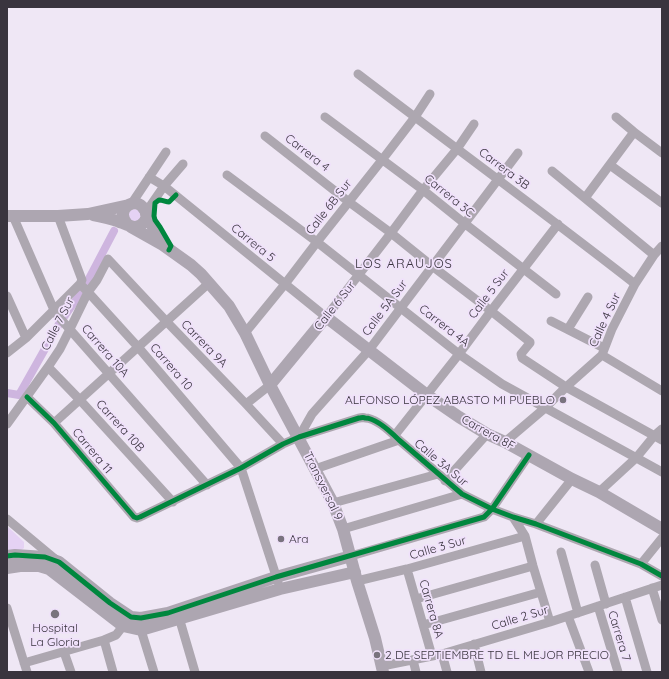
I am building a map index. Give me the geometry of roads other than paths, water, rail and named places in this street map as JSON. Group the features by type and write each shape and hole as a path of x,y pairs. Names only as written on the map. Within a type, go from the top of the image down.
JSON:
{"street":[{"name":"Carrera 3B","path":"358,74 558,224 635,284"},
{"name":"Calle 6B Sur","path":"245,333 382,160 415,117 430,94"},
{"name":"Carrera 3C","path":"325,116 423,190 556,294"},
{"path":"616,117 662,153"},
{"name":"Calle 6 Sur","path":"246,404 270,385 326,317 423,190 457,149 474,124"},
{"path":"585,198 634,132"},
{"name":"Carrera 4","path":"265,136 391,233"},
{"path":"130,204 139,204 146,213 146,219 140,226 136,227 129,225 124,221 122,216 123,212 166,152"},
{"name":"Calle 5A Sur","path":"299,437 312,414 369,350 518,153"},
{"path":"146,213 164,186 183,164"},
{"path":"610,165 662,203"},
{"path":"552,171 654,255"},
{"name":"Carrera 4A","path":"227,175 317,242 459,354 502,384 662,472"},
{"name":"Carrera 5","path":"149,177 164,186 326,317"},
{"name":"Transversal 9","path":"10,216 58,216 88,214 130,204"},
{"name":"Transversal 9","path":"146,213 163,245"},
{"name":"Transversal 9","path":"88,214 112,219 129,225 163,245 191,266 209,283 228,306 245,333 270,385 299,437 344,529 356,576 375,638 382,669"},
{"name":"Carrera 10A","path":"10,216 56,313 207,485"},
{"name":"Carrera 10","path":"58,216 84,287 138,347 242,468"},
{"name":"Calle 5 Sur","path":"397,438 427,395 558,224"},
{"path":"391,233 530,342 521,354 522,358 566,386 658,438"},
{"name":"Calle 4 Sur","path":"505,442 545,408 566,386 603,352 612,329 635,284 654,255 662,246"},
{"name":"Calle 7 Sur","path":"7,353 56,313 84,287 97,280 108,259"},
{"name":"Carrera 9A","path":"108,259 283,444"},
{"path":"54,422 209,283"},
{"name":"Calle 7 Sur","path":"7,424 60,349 84,287"},
{"path":"7,296 26,338"},
{"path":"568,329 588,297"},
{"name":"Carrera 8F","path":"326,317 427,395 459,417 598,492 662,529"},
{"path":"551,321 568,329 662,391"},
{"name":"Carrera 10B","path":"48,367 80,400 172,502"},
{"name":"Carrera 11","path":"27,397 54,422 134,517 140,518"},
{"name":"Calle 3A Sur","path":"140,518 242,468 283,444 299,437 366,417 374,420 397,438 462,494 492,509 641,564 662,576"},
{"path":"598,492 658,438 662,429"},
{"path":"332,503 442,477 488,434"},
{"path":"315,470 397,438"},
{"path":"7,568 39,566 49,569 122,626 141,630 178,614 276,577 484,517 492,509 529,455"},
{"path":"242,468 280,589"},
{"path":"536,524 572,479"},
{"path":"344,529 462,494"},
{"path":"513,517 525,536 550,622"},
{"path":"7,519 110,603 131,617 141,618 168,613 178,614 280,589 356,576"},
{"name":"Calle 3 Sur","path":"356,576 407,569 525,536"},
{"path":"641,564 662,538"},
{"path":"561,552 578,613"},
{"path":"7,556 15,555 45,557 59,562"},
{"name":"Carrera 7","path":"595,565 602,605 618,672"},
{"path":"416,599 533,566"},
{"name":"Carrera 8A","path":"407,569 432,656"},
{"name":"Calle 2 Sur","path":"382,669 413,660 442,654 550,622 662,585"},
{"path":"652,588 662,620"},
{"path":"423,625 541,592"},
{"path":"625,597 647,672"},
{"path":"7,608 27,672"},
{"path":"178,614 195,672"},
{"path":"568,616 589,672"},
{"path":"24,663 104,640 116,635 122,626"},
{"path":"141,630 154,672"},
{"path":"104,640 113,672"},
{"path":"474,644 481,672"},
{"path":"64,652 71,672"},
{"path":"442,654 447,672"},
{"path":"413,660 416,672"}],"waterway":[{"path":"7,393 19,395 59,324 83,290 114,231"}],"place":[{"name":"ALFONSO LÓPEZ ABASTO MI PUEBLO","path":"563,400"},
{"name":"Ara","path":"281,539"},
{"name":"Hospital La Gloria","path":"55,614"},
{"name":"2 DE SEPTIEMBRE TD EL MEJOR PRECIO","path":"377,655"}],"district":[{"name":"LOS ARAUJOS","path":"404,264"}]}
